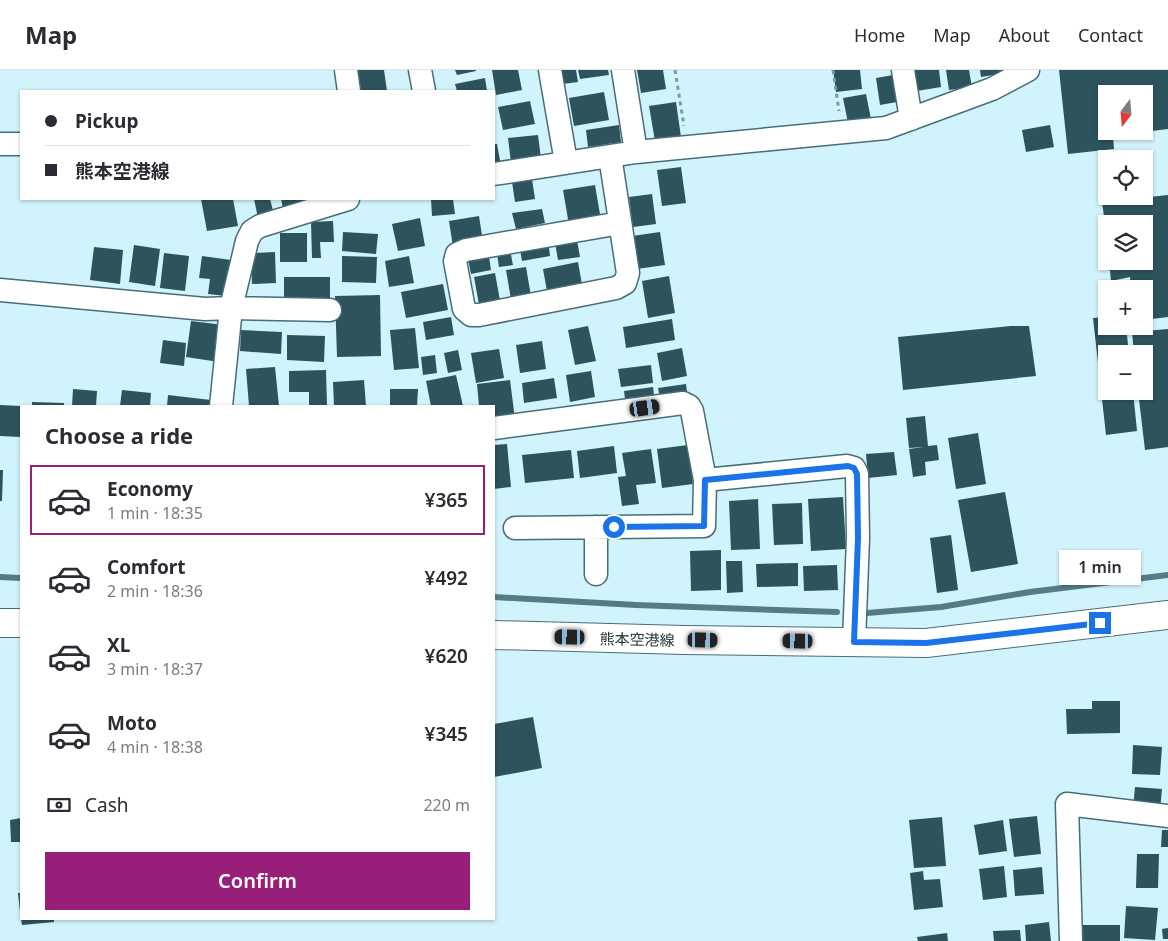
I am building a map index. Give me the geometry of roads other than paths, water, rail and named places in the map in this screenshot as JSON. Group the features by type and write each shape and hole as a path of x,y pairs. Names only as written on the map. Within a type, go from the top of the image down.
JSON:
{"main road":[{"name":"熊本空港線","path":"495,635 926,643 1168,615"},
{"path":"0,622 20,623"}],"street":[{"path":"346,70 349,90"},
{"path":"420,70 424,90"},
{"path":"550,70 566,162"},
{"path":"623,70 636,152"},
{"path":"903,70 911,119"},
{"path":"495,174 636,152 886,128 992,89 1028,70"},
{"path":"0,144 20,144"},
{"path":"610,156 628,273 625,284 616,288 479,315 471,314 464,309 455,261 457,254 466,250 620,223"},
{"path":"221,405 231,308 247,241 252,231 260,226 334,201"},
{"path":"0,290 205,309 330,310"},
{"path":"495,428 683,404 689,406 692,411 705,480 704,526 515,528"},
{"path":"705,480 848,466 854,468 857,474 858,538 854,642"},
{"path":"596,527 596,574"},
{"path":"1071,941 1067,804 1168,816"}],"waterway":[{"path":"867,613 941,607 1030,592 1168,575"},
{"path":"0,577 20,578"},
{"path":"495,597 636,605 837,612"}]}
